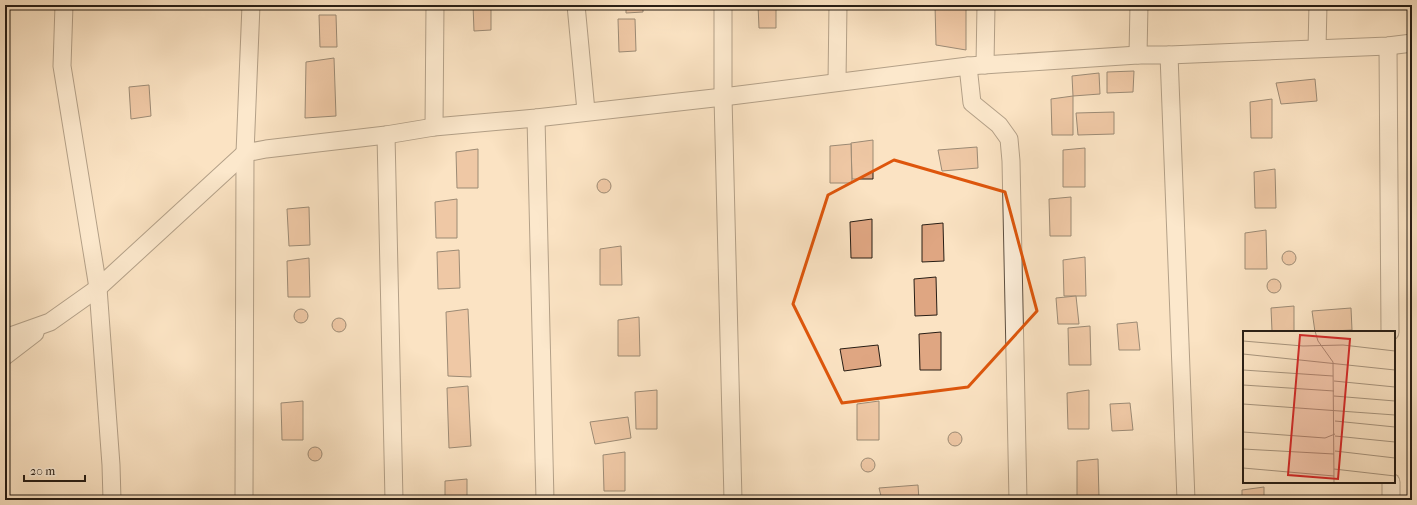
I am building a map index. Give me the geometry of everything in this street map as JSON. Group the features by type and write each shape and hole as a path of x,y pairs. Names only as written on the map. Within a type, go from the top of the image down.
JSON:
{"street":[{"path":"64,5 62,66 98,288 111,465 112,500"},
{"path":"244,500 245,153 251,5"},
{"path":"434,127 435,5"},
{"path":"576,5 586,111"},
{"path":"723,5 733,500"},
{"path":"837,82 838,5"},
{"path":"985,65 986,5"},
{"path":"1138,55 1139,5"},
{"path":"1317,48 1318,5"},
{"path":"5,356 98,288 245,153 266,149 386,135 434,127 536,118 586,111 724,97 968,66 1138,55 1168,55 1412,44"},
{"path":"1388,46 1390,331"},
{"path":"1168,55 1186,500"},
{"path":"968,66 972,103 999,125 1009,139 1011,161 1018,500"},
{"path":"536,118 545,500"},
{"path":"386,135 394,500"},
{"path":"5,338 50,322"},
{"path":"1391,483 1391,500"}],"highlighted area":[{"path":"894,160 1005,192 1037,311 968,387 842,403 793,304 828,195"}],"building":[{"path":"473,5 491,5 491,30 474,31"},
{"path":"626,5 643,5 643,12 626,13"},
{"path":"758,5 776,5 776,28 759,28"},
{"path":"873,5 890,5 891,9 873,9"},
{"path":"935,5 966,5 966,50 936,45"},
{"path":"319,15 336,15 337,47 320,47"},
{"path":"618,19 635,19 636,51 619,52"},
{"path":"334,58 336,116 305,118 306,62"},
{"path":"1134,71 1133,92 1107,93 1107,72"},
{"path":"1099,73 1100,94 1073,96 1072,76"},
{"path":"1315,79 1317,101 1281,104 1276,83"},
{"path":"149,85 151,116 131,119 129,87"},
{"path":"1073,96 1073,135 1052,135 1051,99"},
{"path":"1272,99 1272,138 1251,138 1250,102"},
{"path":"1114,112 1114,134 1078,135 1076,113"},
{"path":"873,140 873,179 852,179 851,143"},
{"path":"851,144 852,183 830,183 830,146"},
{"path":"977,147 978,168 942,171 938,150"},
{"path":"1085,148 1085,187 1063,187 1063,150"},
{"path":"478,149 478,188 457,188 456,152"},
{"path":"1275,169 1276,208 1255,208 1254,172"},
{"path":"601,179 607,179 611,183 611,189 607,193 601,193 597,189 597,183"},
{"path":"1071,197 1071,236 1050,236 1049,199"},
{"path":"457,199 457,238 436,238 435,202"},
{"path":"309,207 310,245 289,246 287,209"},
{"path":"872,219 872,258 851,258 850,222"},
{"path":"943,223 944,261 922,262 922,225"},
{"path":"1266,230 1267,269 1245,269 1245,233"},
{"path":"621,246 622,285 600,285 600,249"},
{"path":"459,250 460,288 438,289 437,252"},
{"path":"1286,251 1292,251 1296,255 1296,261 1292,265 1286,265 1282,261 1282,255"},
{"path":"1085,257 1086,296 1064,296 1063,260"},
{"path":"309,258 310,297 288,297 287,261"},
{"path":"936,277 937,315 915,316 914,279"},
{"path":"1271,279 1277,279 1281,283 1281,289 1277,293 1271,293 1267,289 1267,283"},
{"path":"1076,296 1079,324 1058,324 1056,298"},
{"path":"1294,306 1294,331 1272,331 1271,308"},
{"path":"1351,308 1352,330 1315,331 1312,311"},
{"path":"298,309 304,309 308,313 308,319 304,323 298,323 294,319 294,313"},
{"path":"468,309 471,377 448,376 446,312"},
{"path":"639,317 640,356 618,356 618,320"},
{"path":"336,318 342,318 346,322 346,328 342,332 336,332 332,328 332,322"},
{"path":"1137,322 1140,350 1119,350 1117,324"},
{"path":"1090,326 1091,365 1069,365 1068,328"},
{"path":"941,332 941,370 920,370 919,334"},
{"path":"878,345 881,366 844,371 840,349"},
{"path":"468,386 471,446 449,448 447,388"},
{"path":"657,390 657,429 636,429 635,392"},
{"path":"1089,390 1089,429 1068,429 1067,393"},
{"path":"303,401 303,440 282,440 281,403"},
{"path":"879,401 879,440 857,440 857,404"},
{"path":"1130,403 1133,430 1112,431 1110,404"},
{"path":"628,417 631,438 595,444 590,422"},
{"path":"952,432 958,432 962,436 962,442 958,446 952,446 948,442 948,436"},
{"path":"312,447 318,447 322,451 322,457 318,461 312,461 308,457 308,451"},
{"path":"625,452 625,491 604,491 603,455"},
{"path":"865,458 871,458 875,462 875,468 871,472 865,472 861,468 861,462"},
{"path":"1098,459 1099,498 1077,498 1077,461"},
{"path":"467,479 467,500 445,500 445,481"},
{"path":"918,485 919,500 882,500 879,488"},
{"path":"1264,487 1264,500 1242,500 1242,490"}]}
